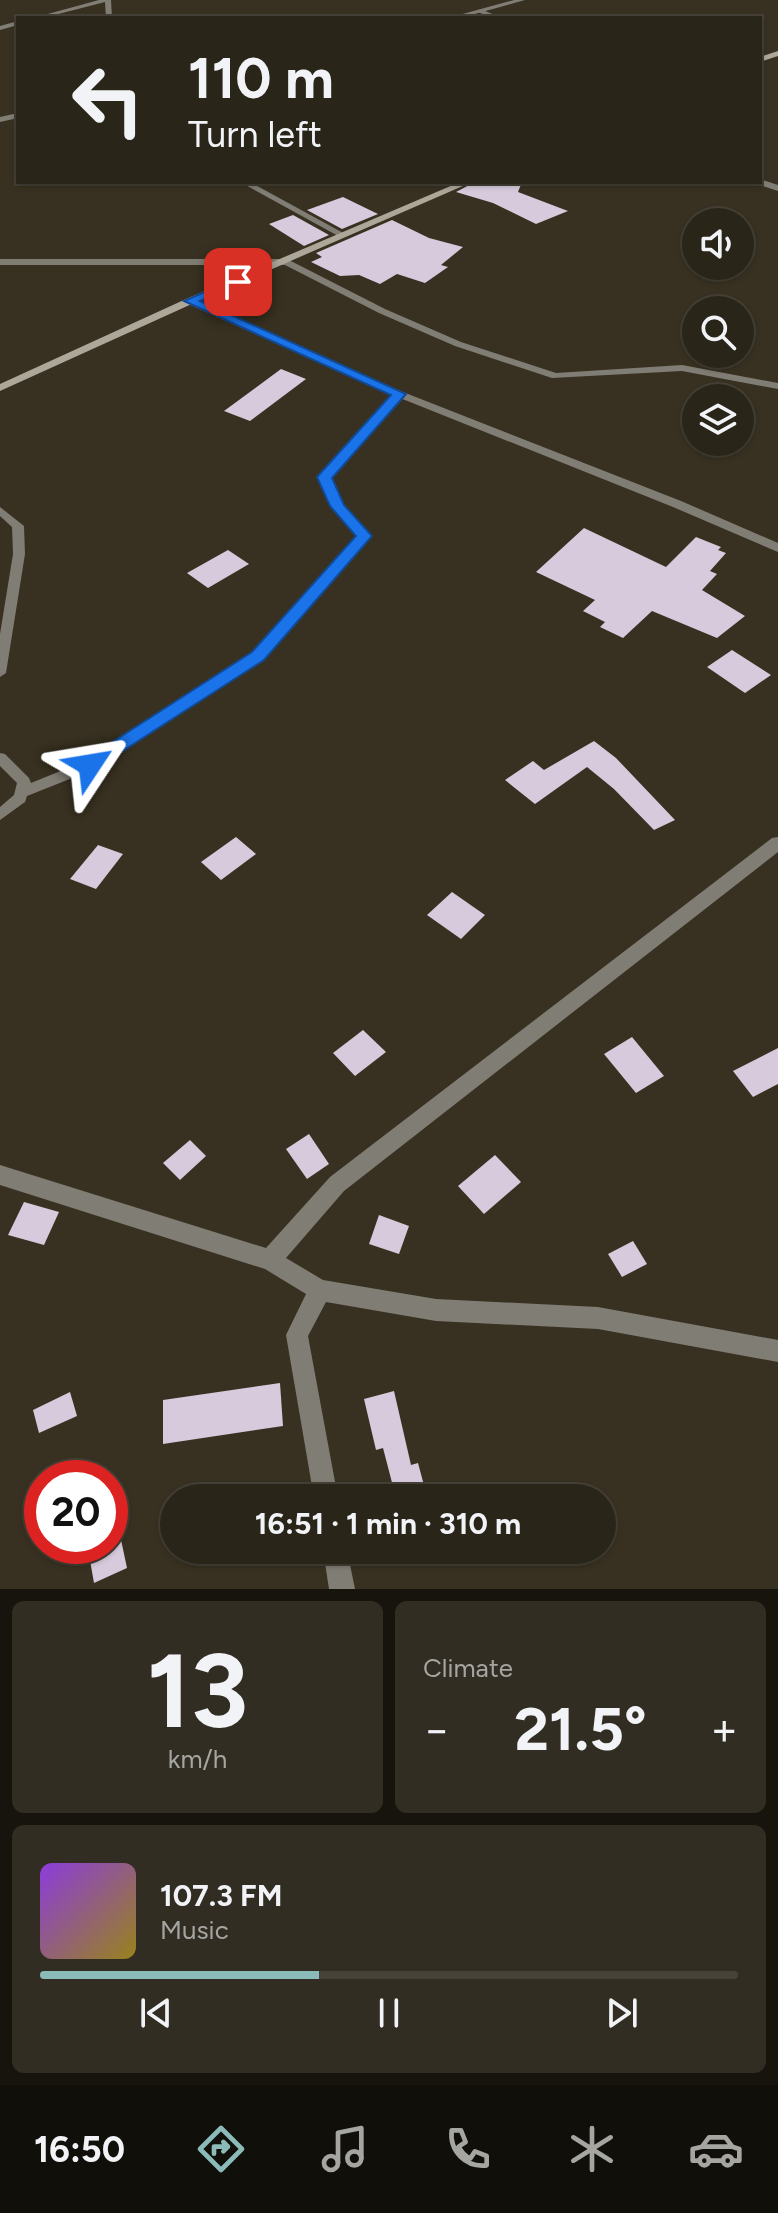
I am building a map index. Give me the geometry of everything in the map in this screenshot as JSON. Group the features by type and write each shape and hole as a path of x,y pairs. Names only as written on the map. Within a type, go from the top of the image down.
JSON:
{"main road":[{"path":"0,388 190,301 463,184"}],"street":[{"path":"460,16 522,0"},
{"path":"190,301 399,394 677,504 778,548"},
{"path":"270,1260 337,1184 778,843"},
{"path":"0,1175 270,1260 320,1290 436,1310 598,1318 778,1351"},
{"path":"320,1290 297,1335 324,1484"},
{"path":"338,1564 342,1589"}],"lane":[{"path":"44,16 107,0"},
{"path":"480,11 493,16"},
{"path":"248,184 343,235"},
{"path":"0,262 287,262 382,311 458,344 555,376 682,368 778,386"},
{"path":"0,815 21,793 90,765 258,656 364,536 338,506 324,477 399,394"},
{"path":"0,510 18,526 19,554 0,673"},
{"path":"0,758 24,782 21,793"}],"building":[{"path":"471,184 521,184 518,192 568,211 536,224 493,203 456,192"},
{"path":"343,197 378,214 342,229 307,210"},
{"path":"293,215 329,235 304,246 269,224"},
{"path":"392,220 429,238 463,247 441,265 448,267 425,283 397,274 380,284 359,275 340,276 311,262 322,257 316,253"},
{"path":"281,369 306,379 250,421 224,411"},
{"path":"584,528 666,567 696,537 721,547 718,550 726,553 710,571 717,574 702,590 745,616 717,638 652,611 623,638 600,627 605,622 583,611 595,600 536,572"},
{"path":"228,550 249,564 208,588 187,573"},
{"path":"732,650 771,675 745,693 707,667"},
{"path":"594,741 616,758 675,820 654,830 614,789 587,767 535,804 505,780 533,761 544,770"},
{"path":"236,837 256,854 221,880 201,862"},
{"path":"98,845 123,854 96,889 70,879"},
{"path":"452,892 485,915 461,939 427,915"},
{"path":"363,1030 386,1052 355,1076 333,1053"},
{"path":"632,1037 664,1076 636,1093 604,1054"},
{"path":"778,1048 778,1084 753,1097 733,1071"},
{"path":"309,1134 329,1164 307,1179 286,1149"},
{"path":"190,1140 206,1156 180,1180 163,1163"},
{"path":"495,1155 521,1182 484,1214 458,1186"},
{"path":"24,1202 59,1212 44,1245 8,1235"},
{"path":"379,1215 409,1226 399,1254 369,1244"},
{"path":"633,1241 647,1264 622,1277 608,1254"},
{"path":"280,1383 283,1426 163,1444 163,1400"},
{"path":"394,1391 411,1465 418,1463 424,1484 392,1484 383,1448 376,1450 364,1399"},
{"path":"70,1392 77,1416 39,1433 33,1410"},
{"path":"91,1564 126,1564 127,1568 94,1583"}],"route":[{"path":"90,765 258,656 364,536 338,506 324,477 399,394 190,301 238,282"}]}
